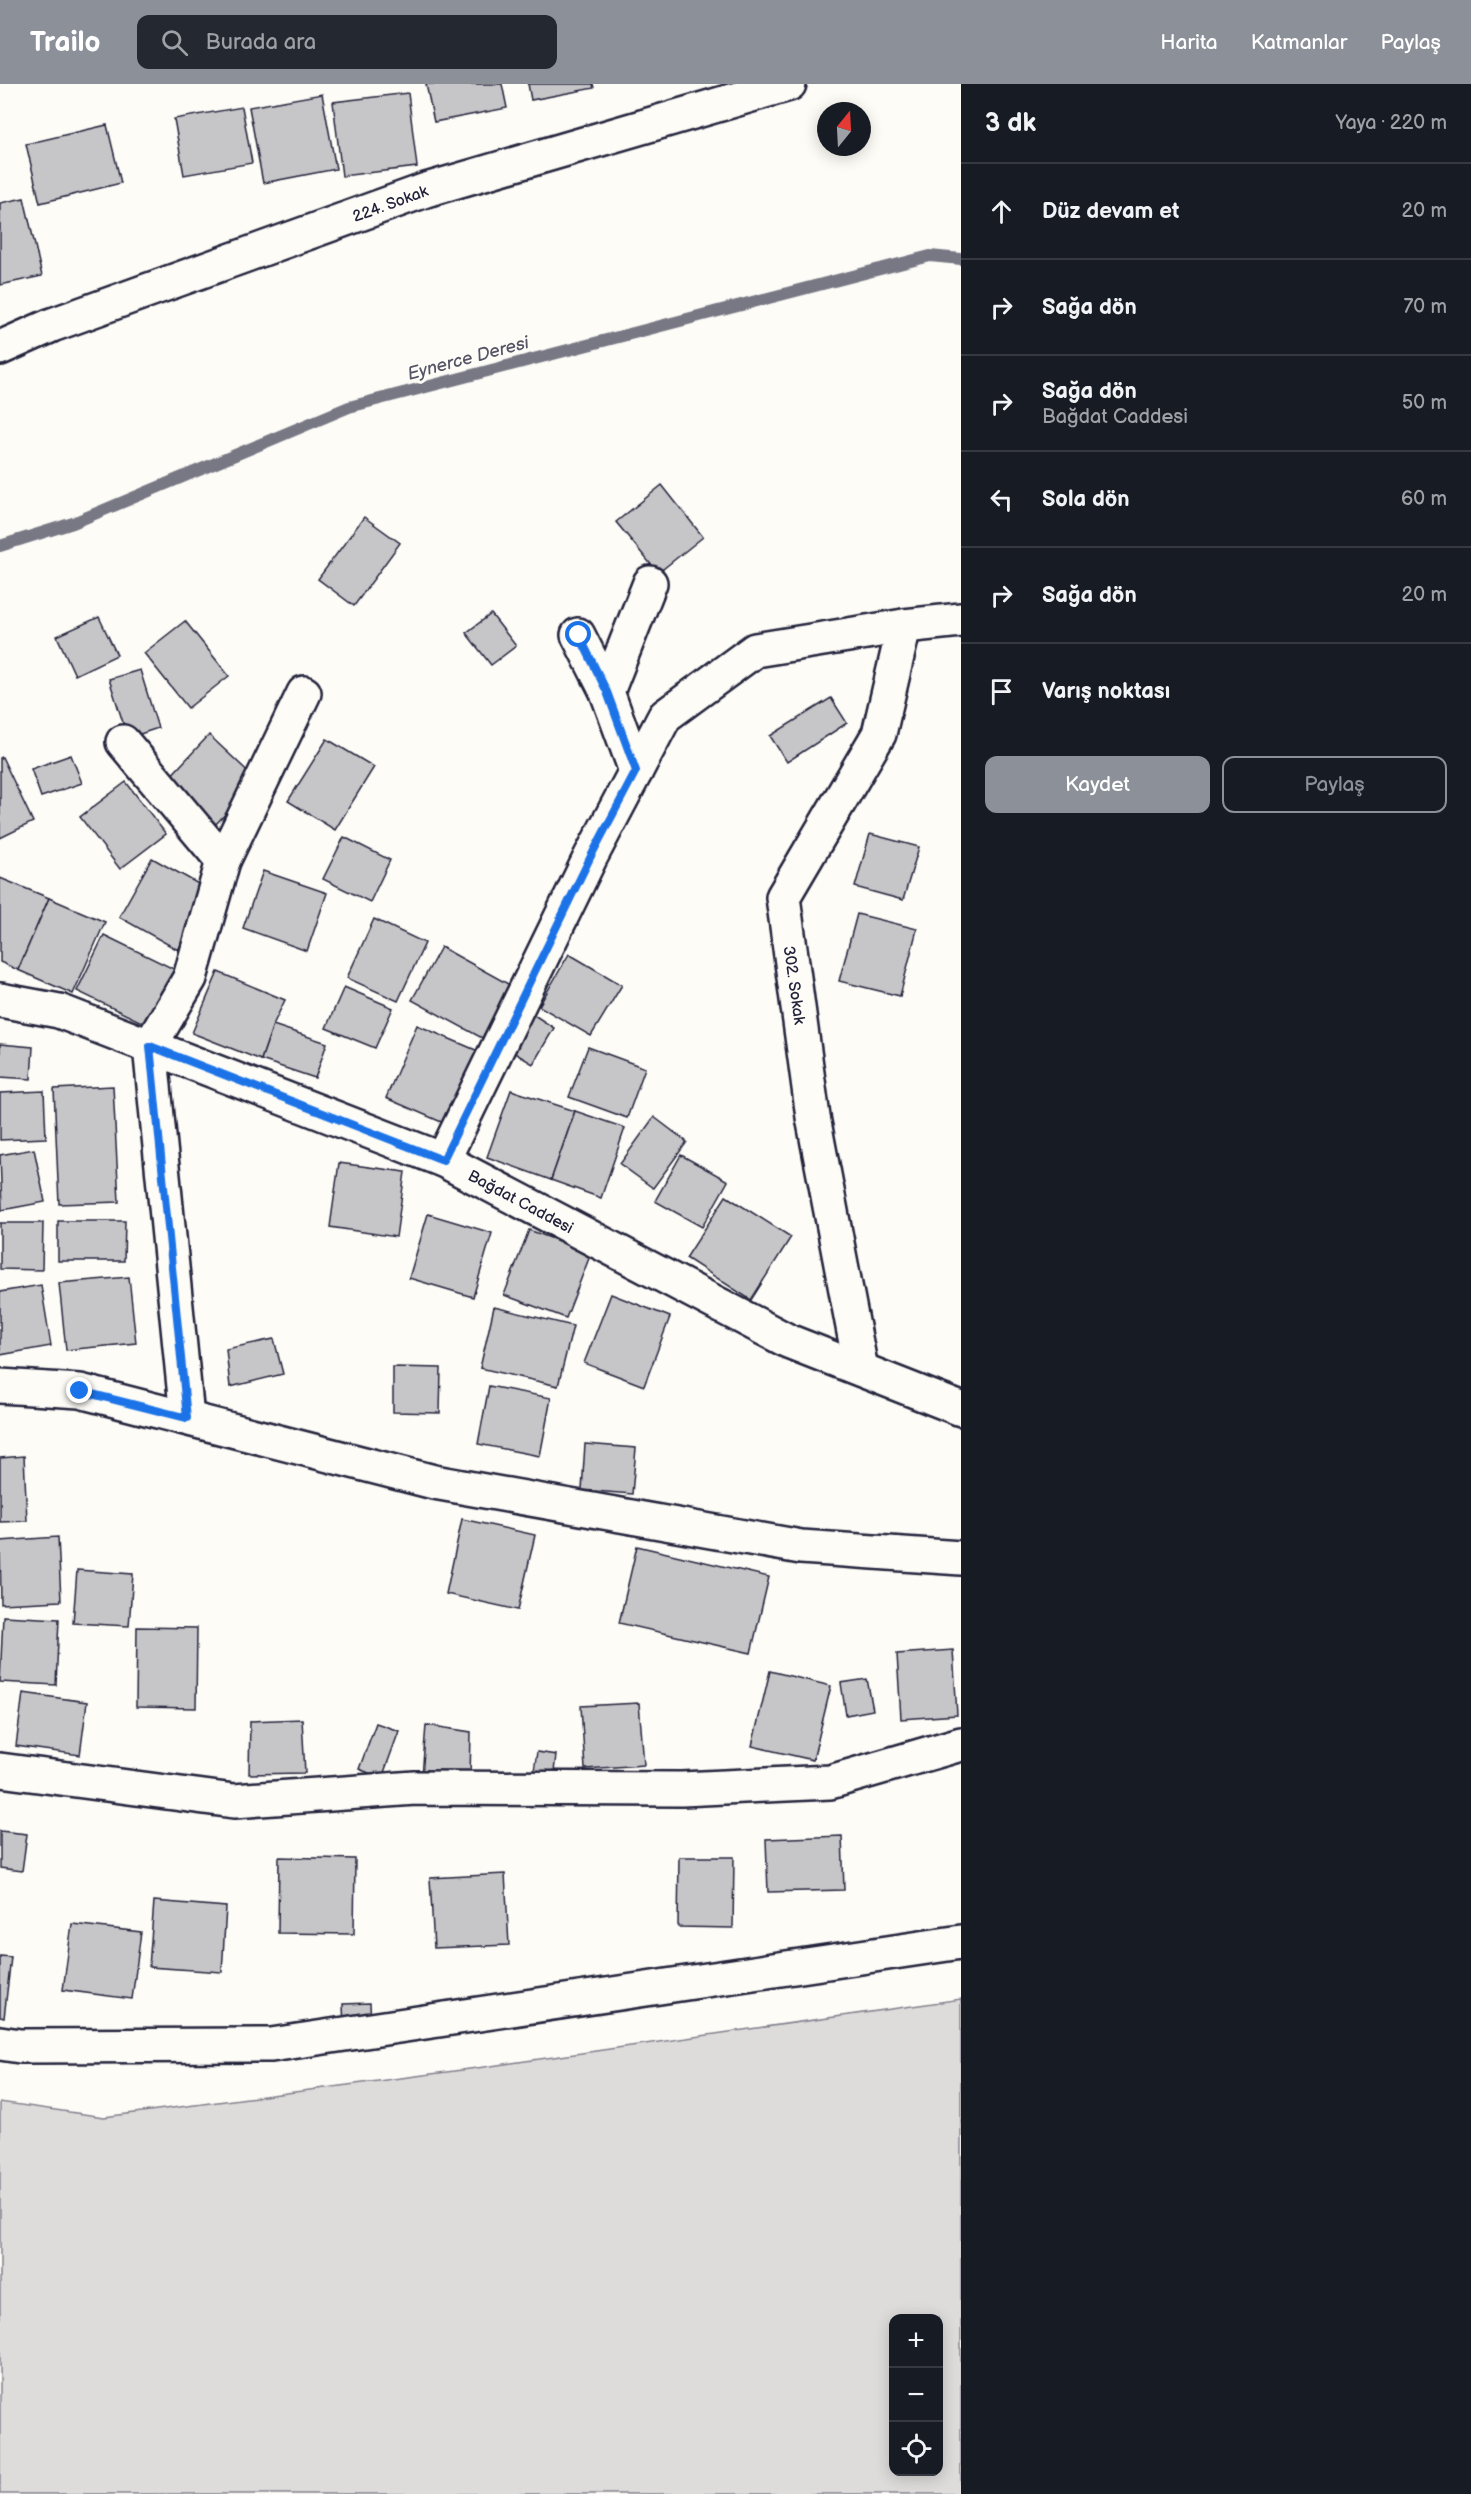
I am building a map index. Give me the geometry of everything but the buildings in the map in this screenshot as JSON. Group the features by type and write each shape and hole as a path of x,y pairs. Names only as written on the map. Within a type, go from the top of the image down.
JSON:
{"street":[{"name":"224. Sokak","path":"0,348 52,325 426,190 789,84"},
{"path":"607,692 650,583"},
{"path":"443,1160 590,858 665,716 755,650 904,626 961,620"},
{"name":"302. Sokak","path":"861,1370 813,1117 783,897 879,734 904,626"},
{"path":"579,635 607,692 636,771"},
{"path":"187,1418 150,1046 190,978 223,861 304,693"},
{"path":"123,742 223,861"},
{"name":"Bağdat Caddesi","path":"0,999 58,1011 443,1160 788,1341 961,1409"},
{"path":"0,1386 80,1391 446,1484 801,1547 961,1558"},
{"path":"0,1770 234,1801 415,1788 682,1789 830,1782 961,1744"},
{"path":"0,2043 20,2046 271,2045 961,1942"}],"shaded area":[{"path":"961,1999 961,2494 0,2494 0,2102 104,2117 477,2068"}],"waterway":[{"name":"Eynerce Deresi","path":"0,546 73,523 349,407 930,256 961,259"}],"route":[{"path":"80,1391 187,1418 150,1046 443,1160 590,858 636,771 607,692 579,635"}]}
